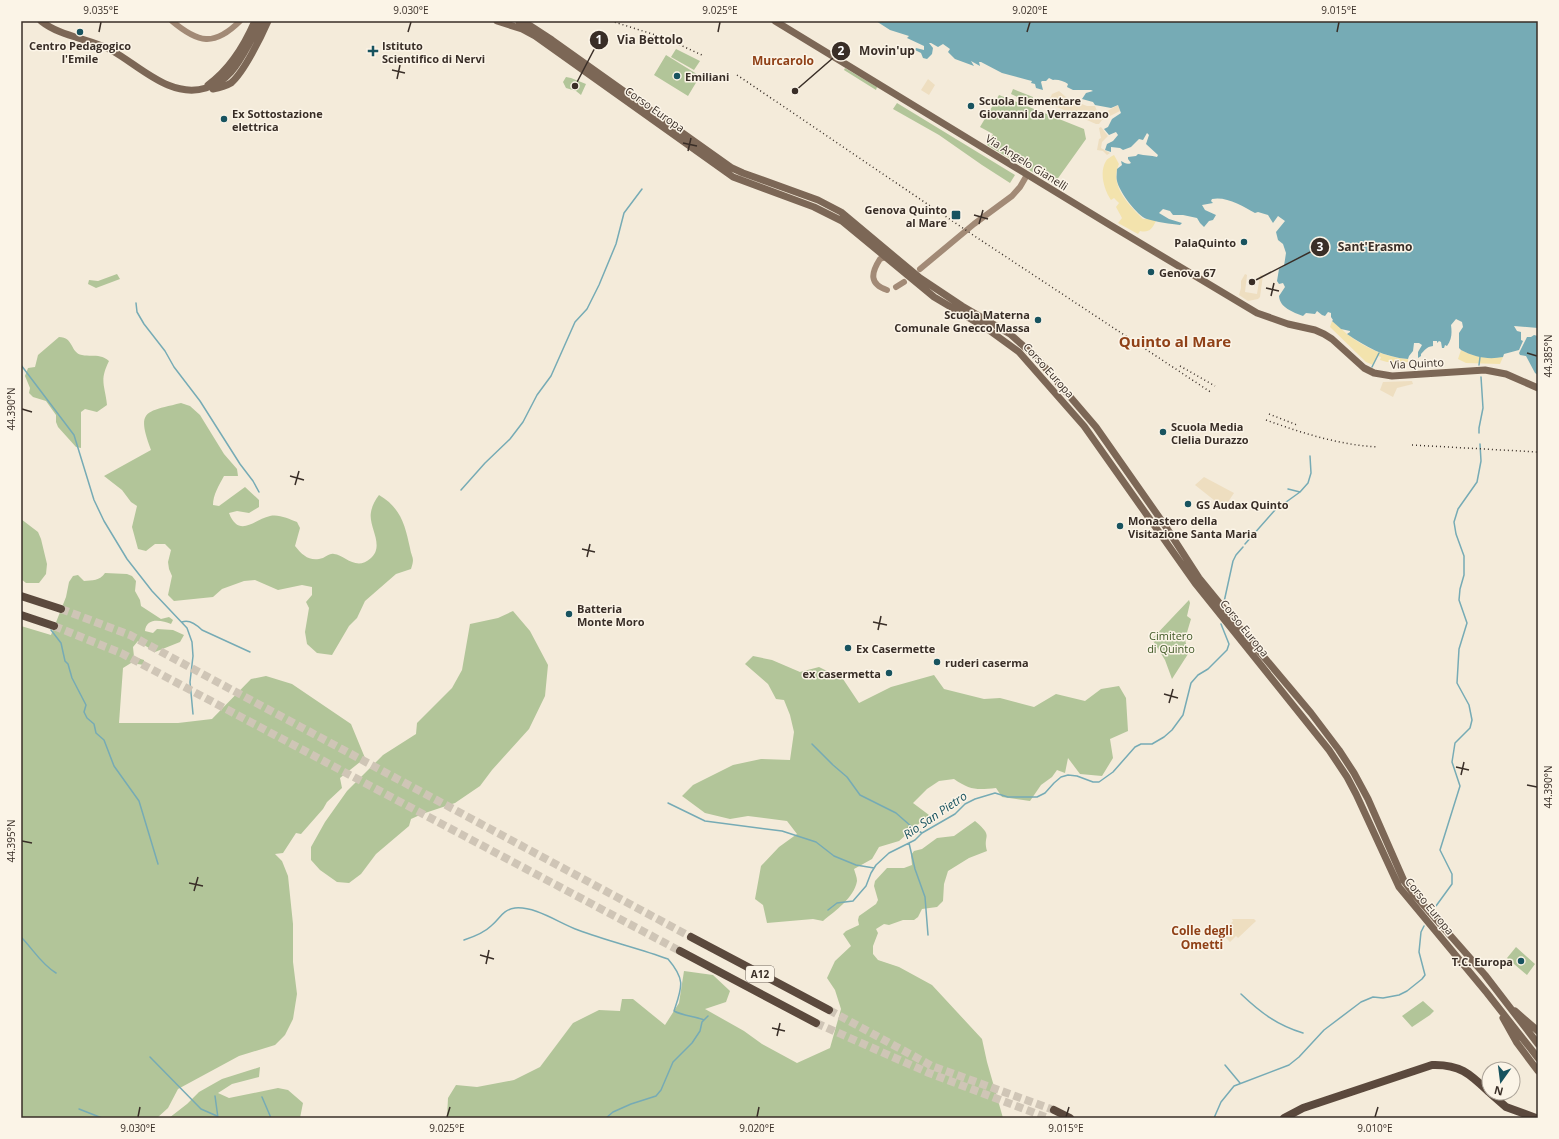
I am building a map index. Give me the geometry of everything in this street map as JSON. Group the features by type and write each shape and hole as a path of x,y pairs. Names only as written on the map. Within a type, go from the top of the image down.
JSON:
{"highway":[{"path":"21,596 61,609"},
{"path":"25,616 54,626"},
{"name":"A12","path":"692,937 829,1010"},
{"name":"A12","path":"680,951 816,1023"},
{"path":"1284,1118 1303,1108 1432,1065 1445,1064 1460,1068 1470,1074 1481,1084"},
{"path":"1499,1101 1511,1109 1537,1117"},
{"path":"1054,1110 1070,1118"}],"main road":[{"path":"41,21 62,34 94,43 111,51 166,85 189,91 211,90 221,88 231,83 258,42 266,22"},
{"path":"201,90 219,83 255,21"},
{"name":"Corso Europa","path":"497,21 522,29 535,36 733,177 825,212 842,221 885,257 918,280 934,297 1003,339 1028,361 1084,426 1195,583 1220,609 1258,656 1329,750 1347,777 1393,877 1409,900 1482,971 1538,1044"},
{"name":"Corso Europa","path":"519,21 529,25 552,40 732,168 831,206 848,217 898,258 905,270"},
{"path":"221,79 236,66 266,22"},
{"name":"Via Angelo Gianelli","path":"778,22 1191,274 1264,315"},
{"name":"Via Quinto","path":"1264,315 1324,334 1332,339 1364,368 1379,375 1392,376 1480,370 1494,371 1506,374 1538,388"},
{"name":"Corso Europa","path":"1258,656 1311,713 1340,750 1368,799 1404,881 1487,993 1538,1058"},
{"path":"1487,993 1517,1043 1538,1071"},
{"path":"1507,1004 1538,1031"}],"street":[{"path":"172,21 193,36 204,39 224,35 240,21"},
{"path":"920,269 974,224 1012,196 1020,187 1027,175"},
{"path":"887,290 878,286 874,282 874,269 880,259 890,256 898,258"},
{"path":"896,287 904,282"}],"green space":[{"path":"676,49 700,61 694,70 671,57"},
{"name":"Emiliani","path":"666,55 700,76 688,96 654,75"},
{"path":"845,68 877,87 876,90 844,70"},
{"path":"566,77 586,84 581,95 576,91 566,88 563,82"},
{"path":"1013,89 1033,97 1031,103 1011,94"},
{"path":"999,95 1084,129 1086,139 1056,181 1051,183 987,145 993,134 980,127"},
{"path":"897,103 1015,175 1010,183 939,135 893,109"},
{"path":"117,274 120,279 96,288 88,284 89,280 98,281"},
{"path":"59,337 70,342 78,354 86,356 99,356 109,361 103,378 107,405 97,412 85,409 81,412 81,448 76,447 58,427 56,415 46,401 33,397 29,393 30,388 25,376 28,368 35,367 38,355"},
{"path":"181,403 190,406 200,415 224,454 237,469 238,476 224,476 218,486 213,505 219,506 245,487 259,500 259,507 249,513 237,511 229,513 233,521 238,525 248,525 270,516 284,517 297,522 300,528 295,546 307,557 311,559 318,559 333,554 351,562 360,563 366,562 375,553 376,542 371,512 379,495 397,511 404,525 413,558 411,569 396,574 365,601 357,618 349,626 332,655 317,653 307,644 305,632 309,608 306,602 312,595 312,587 302,585 278,590 255,580 244,581 222,589 213,597 174,601 168,595 172,576 168,562 171,550 165,544 155,544 146,551 138,549 132,527 137,506 131,502 122,490 104,476 151,450 144,427 144,420 147,415 152,411"},
{"path":"21,519 38,532 41,539 47,564 46,574 39,583 26,583 21,579"},
{"path":"105,573 127,574 132,576 136,581 135,591 140,600 141,606 161,619 169,617 173,620 171,624 163,621 148,623 145,631 153,633 157,629 173,630 184,635 180,642 155,652 138,641 133,647 134,657 144,660 144,665 131,663 123,668 119,723 178,723 212,719 251,679 266,676 292,684 351,724 365,758 340,778 342,788 327,802 323,809 301,834 296,833 283,853 275,854 282,861 288,876 293,924 293,962 297,994 293,1019 285,1035 275,1045 239,1056 178,1089 168,1108 157,1118 21,1118 21,626 51,635 66,597 69,582 73,576 78,575 84,581 96,580"},
{"name":"Cimitero di Quinto","path":"1189,600 1190,603 1187,616 1191,619 1185,639 1188,654 1172,679 1165,660 1152,639"},
{"path":"513,611 530,631 548,665 545,696 529,729 492,770 480,786 455,803 411,819 409,826 376,854 361,874 349,883 337,882 320,870 311,860 311,847 325,822 347,791 383,755 416,734 417,723 452,688 462,670 470,624 498,618"},
{"path":"753,656 772,660 800,672 819,667 843,679 859,703 891,687 934,675 944,689 984,699 1000,698 1034,707 1056,694 1085,701 1101,689 1119,686 1126,698 1128,731 1110,739 1113,758 1102,776 1080,774 1068,758 1065,773 1057,770 1052,777 1041,785 1030,801 1002,797 996,788 983,789 969,787 954,779 939,781 927,789 913,803 929,815 899,841 879,847 872,859 854,869 857,880 855,887 843,904 833,913 823,921 813,919 767,923 763,905 755,899 761,866 779,847 797,834 787,821 748,816 730,819 705,813 682,796 693,785 733,765 761,759 790,760 794,732 790,715 784,700 776,699 768,684 745,664"},
{"path":"975,821 985,830 987,836 987,851 969,858 948,871 944,884 943,901 937,907 922,909 918,917 914,920 903,920 889,925 884,924 876,929 878,933 873,946 873,954 878,960 899,967 932,985 982,1039 1003,1118 447,1118 448,1098 456,1085 477,1087 514,1080 540,1067 573,1023 599,1010 620,1011 622,999 633,999 665,1025 679,1003 684,971 713,975 730,991 726,1002 705,1009 744,1031 762,1044 797,1063 830,1048 841,1009 835,990 827,978 835,961 851,946 843,934 859,925 859,916 876,904 878,900 874,886 875,881 887,868 904,868 912,865 911,855 914,851 922,849 937,838 954,836"},
{"name":"T.C. Europa","path":"1516,947 1535,964 1527,975 1507,958"},
{"path":"1423,1001 1434,1011 1412,1027 1402,1016"},
{"path":"260,1067 259,1077 232,1084 218,1093 229,1098 278,1088 288,1090 303,1103 300,1118 169,1118 187,1104 199,1092 222,1079"}],"sand":[{"path":"1114,155 1119,164 1117,180 1122,194 1132,208 1143,219 1151,218 1156,221 1152,228 1148,231 1140,231 1138,234 1118,223 1122,218 1116,207 1119,203 1114,198 1111,200 1108,196 1103,181 1104,165 1108,158"},
{"path":"1332,321 1347,334 1368,348 1383,354 1408,359 1408,362 1387,362 1380,360 1381,357 1378,356 1373,365 1366,362 1330,327"},
{"path":"1461,350 1481,357 1503,357 1500,364 1466,363 1458,359"}],"shaded area":[{"path":"928,79 935,85 929,95 921,90"},
{"path":"1059,91 1067,98 1075,99 1079,103 1087,106 1095,106 1097,111 1102,114 1118,105 1120,111 1102,120 1099,124 1096,124 1048,103 1052,94"},
{"path":"1101,127 1108,136 1102,142 1101,148 1110,153 1107,155 1103,151 1097,150 1099,139 1101,138 1099,128"},
{"path":"1245,274 1247,275 1245,292 1257,294 1260,275 1263,275 1260,297 1258,299 1248,301 1239,295 1241,281"},
{"path":"1412,381 1413,384 1397,388 1393,397 1380,390 1383,382"},
{"path":"1204,477 1234,493 1224,508 1195,485"},
{"path":"1232,919 1254,919 1256,921 1238,938 1236,936 1230,942 1226,938 1227,934 1224,931 1233,921"}],"water":[{"path":"876,21 1538,21 1538,328 1514,326 1517,331 1521,332 1521,340 1523,341 1519,350 1504,354 1503,357 1497,358 1481,357 1461,350 1459,348 1459,333 1463,327 1462,322 1456,319 1451,325 1450,341 1444,348 1442,348 1441,342 1439,341 1437,343 1437,341 1433,341 1433,346 1426,349 1418,358 1418,352 1422,345 1419,343 1414,343 1413,351 1408,359 1383,354 1376,351 1347,334 1350,331 1341,329 1332,321 1331,313 1328,312 1325,316 1317,311 1315,314 1306,313 1303,316 1284,307 1279,296 1285,287 1283,283 1279,284 1277,281 1279,269 1284,266 1286,253 1283,244 1278,240 1276,232 1285,221 1278,216 1273,223 1268,215 1258,212 1255,213 1229,200 1217,198 1212,199 1211,201 1213,203 1202,205 1205,210 1216,215 1213,220 1209,221 1204,227 1197,218 1183,215 1173,215 1170,211 1163,209 1159,213 1169,219 1182,223 1180,225 1155,221 1147,219 1138,213 1129,203 1118,185 1117,169 1122,165 1121,161 1127,164 1131,163 1128,157 1136,156 1138,154 1157,157 1158,155 1146,144 1149,135 1147,133 1143,140 1139,139 1131,147 1123,150 1120,148 1111,147 1111,152 1105,150 1107,144 1113,141 1118,135 1116,132 1109,135 1104,129 1108,127 1112,119 1121,113 1118,105 1111,108 1095,105 1093,102 1082,99 1086,93 1093,91 1073,90 1067,87 1068,84 1065,82 1049,78 1046,81 1041,82 1043,90 1036,88 1035,84 1031,83 1032,81 1002,73 981,62 979,62 980,66 971,61 974,66 955,59 948,52 950,49 943,44 938,47 929,43 933,48 932,54 927,59 923,58 921,53 915,50 916,48 924,50 924,46 907,38 909,36 890,30"},
{"path":"1534,335 1538,336 1538,375 1535,373 1526,356 1520,355 1519,353 1527,337"}],"waterway":[{"path":"461,490 485,463 510,439 523,422 537,395 551,376 575,322 587,309 599,285 616,244 624,213 642,189"},
{"path":"136,303 137,312 144,324 200,401 259,492"},
{"path":"1372,367 1379,353"},
{"path":"1479,365 1480,357"},
{"path":"21,365 74,435 94,500 104,521 127,559 152,591 187,628 192,642 193,656 190,682 193,714"},
{"path":"1479,433 1483,408 1481,377"},
{"path":"1436,906 1452,884 1452,874 1440,850 1460,786 1452,762 1455,743 1470,728 1472,720 1469,705 1457,683 1459,649 1467,623 1459,600 1464,575 1464,556 1456,534 1454,522 1458,509 1477,482 1481,461 1480,444"},
{"name":"Rio San Pietro","path":"1245,544 1275,510 1300,492 1308,483 1311,473 1310,456"},
{"path":"1288,489 1300,492"},
{"path":"1224,602 1233,561 1243,547"},
{"path":"182,622 187,621 193,623 202,630 250,652"},
{"name":"Rio San Pietro","path":"828,910 837,903 853,901 866,886 876,865 889,853 915,840 922,833 955,814 965,804 975,799 995,793 1008,797 1037,797 1045,793 1061,777 1068,775 1077,776 1093,782 1099,782 1113,772 1135,747 1141,744 1152,744 1164,737 1172,730 1183,715 1191,683 1227,650 1229,644 1221,624"},
{"path":"51,630 61,643 65,661 68,664 72,678 86,705 84,712 87,718 94,724 96,733 104,740 114,766 139,801 158,864"},
{"path":"812,744 847,777 860,795 896,813 912,827 922,833"},
{"path":"668,803 705,821 782,831 816,842 834,856 856,865 874,868"},
{"path":"909,843 915,869 925,897 928,935"},
{"path":"464,940 485,931 504,913 511,909 523,908 539,912 578,930 668,959 678,973 681,984 674,1011 704,1020"},
{"path":"1214,1118 1221,1102 1234,1086 1289,1065 1299,1057 1324,1030 1361,1002 1373,997 1383,998 1399,995 1407,991 1422,979 1425,975 1419,952 1421,932 1424,926"},
{"path":"21,937 41,961 56,973"},
{"path":"1241,994 1270,1018 1303,1033"},
{"name":"Rio San Pietro","path":"606,1118 613,1112 631,1104 656,1096 661,1090 673,1062 692,1043 700,1031 702,1022 708,1016"},
{"path":"150,1057 201,1109 217,1116"},
{"path":"1225,1065 1240,1083"},
{"path":"215,1096 218,1118"},
{"path":"262,1097 271,1118"},
{"path":"79,1109 102,1118"}],"tunnel":[{"path":"61,609 130,635 691,937"},
{"path":"54,626 121,653 680,951"},
{"path":"829,1010 932,1066 1054,1110"},
{"path":"816,1023 929,1073 1048,1118"}],"railway":[{"path":"611,21 665,38 704,56"},
{"path":"737,75 973,235 1212,393"},
{"path":"1180,366 1215,386"},
{"path":"1269,414 1297,425"},
{"path":"1266,420 1321,438 1349,444 1378,447"},
{"path":"1412,445 1538,452"}],"place":[{"name":"Centro Pedagogico l'Emile","path":"80,32"},
{"name":"Istituto Scientifico di Nervi","path":"373,51"},
{"name":"Emiliani","path":"677,76"},
{"name":"Via Bettolo","path":"575,86"},
{"name":"Movin'up","path":"795,91"},
{"name":"Scuola Elementare Giovanni da Verrazzano","path":"971,106"},
{"name":"Ex Sottostazione elettrica","path":"224,119"},
{"name":"Genova Quinto al Mare","path":"956,215"},
{"name":"PalaQuinto","path":"1244,242"},
{"name":"Genova 67","path":"1151,272"},
{"name":"Sant'Erasmo","path":"1252,282"},
{"name":"Scuola Materna Comunale Gnecco Massa","path":"1038,320"},
{"name":"Scuola Media Clelia Durazzo","path":"1163,432"},
{"name":"GS Audax Quinto","path":"1188,504"},
{"name":"Monastero della Visitazione Santa Maria","path":"1120,526"},
{"name":"Batteria Monte Moro","path":"569,614"},
{"name":"Ex Casermette","path":"848,648"},
{"name":"ruderi caserma","path":"937,662"},
{"name":"ex casermetta","path":"889,673"},
{"name":"T.C. Europa","path":"1521,961"}],"district":[{"name":"Murcarolo","path":"783,60"},
{"name":"Quinto al Mare","path":"1175,341"},
{"name":"Colle degli Ometti","path":"1202,937"}]}
